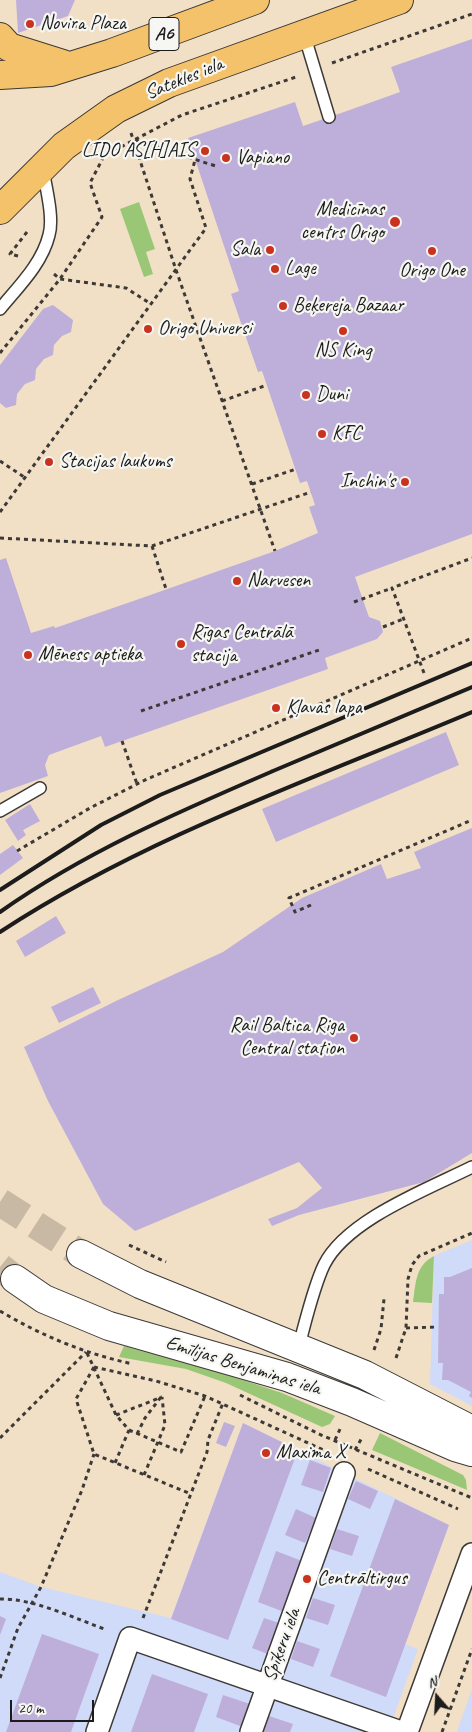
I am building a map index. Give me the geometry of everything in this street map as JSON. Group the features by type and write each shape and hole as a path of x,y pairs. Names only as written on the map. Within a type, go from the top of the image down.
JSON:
{"highway":[{"name":"A6","path":"0,75 51,72 72,66 255,0"},
{"name":"Satekles iela","path":"0,210 42,166 88,127 125,104 169,83 399,0"},
{"path":"0,38 9,47 72,66"}],"street":[{"name":"Emīlijas Benjamiņas iela","path":"81,1254 140,1284 365,1375 472,1430"},
{"name":"Emīlijas Benjamiņas iela","path":"15,1279 44,1299 110,1326 287,1376 360,1405 455,1447 472,1452"},
{"name":"Spīķeru iela","path":"251,1732 343,1461"},
{"path":"407,1732 472,1554"},
{"path":"97,1732 130,1638 401,1732"}],"lane":[{"path":"304,34 329,117"},
{"path":"0,309 38,262 50,234 49,208 42,166"},
{"path":"0,811 40,788"},
{"path":"298,1349 324,1265 339,1243 375,1215 472,1167"}],"path":[{"path":"60,21 78,27"},
{"path":"134,140 176,270 275,551"},
{"path":"0,352 60,279 102,217 90,182 104,156 134,140 161,146 177,155 216,166"},
{"path":"0,512 206,228 190,179 195,160"},
{"path":"46,268 60,279 126,288 151,304"},
{"path":"222,401 268,385"},
{"path":"0,461 24,478"},
{"path":"252,484 296,469"},
{"path":"0,538 152,546 311,492"},
{"path":"152,546 166,589"},
{"path":"354,602 472,558"},
{"path":"392,588 424,673"},
{"path":"383,627 404,619"},
{"path":"18,851 90,808 138,784 472,638"},
{"path":"141,711 319,650"},
{"path":"122,741 138,784"},
{"path":"311,905 295,912 289,898 472,820"},
{"path":"396,1358 406,1328 408,1279 412,1265 419,1256 472,1233"},
{"path":"0,1311 34,1330 86,1352 139,1366"},
{"path":"406,1328 438,1327"},
{"path":"86,1352 116,1415 129,1430 181,1452 205,1396"},
{"path":"0,1438 86,1352"},
{"path":"94,1367 156,1381 205,1396 343,1461 356,1449 364,1432"},
{"path":"0,1678 18,1628 33,1605 82,1490 94,1454 76,1399 94,1367"},
{"path":"238,1394 295,1423 472,1498"},
{"path":"116,1415 162,1397"},
{"path":"144,1475 165,1425 162,1397"},
{"path":"137,1434 145,1418 162,1397"},
{"path":"0,1599 10,1598 130,1638 146,1614 207,1452 208,1440 223,1404"},
{"path":"115,1463 129,1430"},
{"path":"94,1454 191,1494"},
{"path":"366,1469 458,1509"},
{"path":"442,1732 472,1649"}],"shaded area":[{"path":"472,1240 472,1406 430,1384 434,1256"},
{"name":"Centrāltirgus","path":"243,1423 449,1525 405,1644 418,1649 388,1732 0,1732 0,1572 41,1587 171,1618"},
{"path":"472,1689 472,1732 457,1732 457,1731"}],"green space":[{"path":"139,202 155,249 146,252 153,274 144,277 120,209"},
{"path":"434,1256 432,1303 413,1302 420,1270"},
{"path":"124,1346 225,1374 282,1393 335,1416 330,1424 322,1427 226,1383 186,1369 119,1357"},
{"path":"380,1433 463,1475 466,1480 467,1490 372,1450"}],"building":[{"name":"Novira Plaza","path":"16,0 75,0 68,16 18,33"},
{"path":"472,39 472,534 355,577 369,617 380,621 383,632 377,639 325,658 328,669 105,747 101,736 49,755 45,765 48,776 0,793 0,560 6,558 31,633 54,626 55,628 139,599 275,551 318,533 309,507 315,505 307,481 300,483 262,371 258,372 231,294 239,291 188,138 295,102 303,126 344,112 400,92 391,67"},
{"path":"53,305 73,320 71,332 62,336 54,345 53,355 44,359 36,369 35,380 25,384 17,394 16,405 6,408 0,403 0,365 43,309"},
{"path":"446,732 459,765 276,842 262,809"},
{"path":"30,804 40,821 23,830 26,835 18,841 5,820"},
{"path":"472,828 472,1153 424,1182 299,1215 272,1226 268,1219 297,1208 322,1188 299,1162 135,1231 103,1204 48,1101 24,1047 118,1000 223,952 302,898 381,864 387,879 421,868 414,852"},
{"path":"13,845 23,858 0,875 0,854"},
{"path":"56,916 66,933 25,957 16,941"},
{"path":"93,987 101,1003 59,1023 51,1007"},
{"path":"472,1268 472,1398 469,1396 471,1392 448,1380 442,1380 443,1363 438,1363 439,1294 444,1294 444,1277 450,1277"},
{"path":"224,1422 235,1426 226,1447 216,1443"},
{"path":"243,1423 298,1450 228,1640 171,1619"},
{"path":"310,1460 331,1468 323,1492 301,1485"},
{"path":"356,1481 378,1491 370,1509 348,1499"},
{"path":"395,1499 449,1525 386,1697 330,1676"},
{"path":"296,1509 316,1518 305,1543 285,1535"},
{"path":"337,1529 359,1536 352,1556 330,1549"},
{"path":"276,1551 302,1561 284,1612 258,1602"},
{"path":"313,1598 335,1605 328,1625 306,1618"},
{"path":"0,1616 6,1619 0,1635"},
{"path":"264,1618 279,1623 268,1654 252,1648"},
{"path":"42,1634 99,1654 71,1732 6,1732"},
{"path":"297,1641 320,1649 313,1667 291,1659"},
{"path":"152,1674 208,1694 194,1732 131,1732"},
{"path":"223,1695 250,1704 243,1727 216,1717"},
{"path":"269,1716 293,1724 290,1732 263,1732"}],"tunnel":[{"path":"0,1202 81,1254"},
{"path":"0,1267 15,1279"}],"railway":[{"path":"0,890 101,825 160,795 472,663"},
{"path":"0,912 65,870 133,834 273,771 472,687"},
{"path":"0,932 55,898 171,838 291,786 472,712"}],"place":[{"name":"Novira Plaza","path":"30,24"},
{"name":"LIDO AS[H]AIS","path":"205,151"},
{"name":"Vapiano","path":"226,158"},
{"name":"Medicīnas centrs Origo","path":"395,222"},
{"name":"Sala","path":"270,250"},
{"name":"Origo One","path":"432,251"},
{"name":"Lage","path":"275,269"},
{"name":"Beķereja Bazaar","path":"283,306"},
{"name":"Origo Universi","path":"148,329"},
{"name":"NS King","path":"343,331"},
{"name":"Duni","path":"306,395"},
{"name":"KFC","path":"322,434"},
{"name":"Stacijas laukums","path":"49,462"},
{"name":"Inchin's","path":"405,482"},
{"name":"Narvesen","path":"237,581"},
{"name":"Rīgas Centrālā stacija","path":"181,644"},
{"name":"Mēness aptieka","path":"28,655"},
{"name":"Kļavas lapa","path":"276,708"},
{"name":"Rail Baltica Riga Central station","path":"354,1038"},
{"name":"Maxima X","path":"266,1453"},
{"name":"Centrāltirgus","path":"307,1579"}]}
